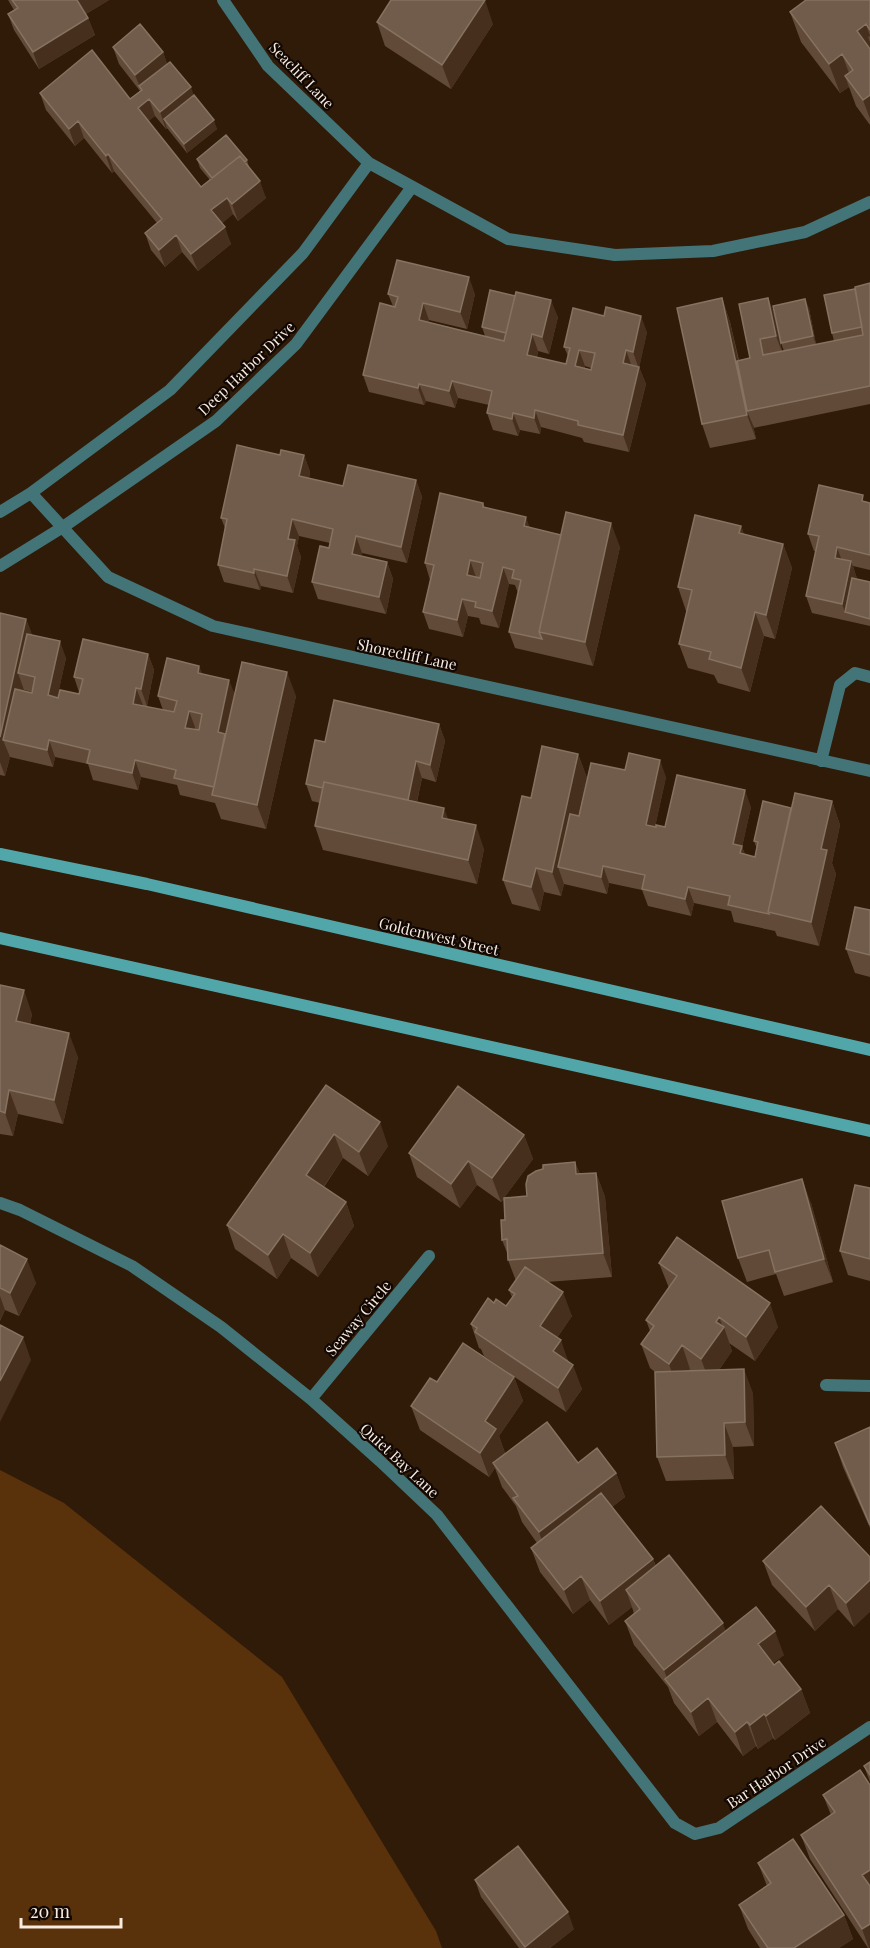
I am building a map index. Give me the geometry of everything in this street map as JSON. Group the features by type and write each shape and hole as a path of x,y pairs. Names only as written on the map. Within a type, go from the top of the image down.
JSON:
{"main road":[{"name":"Goldenwest Street","path":"0,854 147,884 870,1050"},
{"path":"0,938 870,1131"}],"street":[{"name":"Seacliff Lane","path":"223,0 268,66 369,163"},
{"path":"0,512 31,493 170,390 303,253 369,163 508,239 615,255 713,251 805,232 870,202"},
{"name":"Deep Harbor Drive","path":"0,566 63,527 216,421 297,344 412,187"},
{"name":"Shorecliff Lane","path":"31,493 108,577 213,626 870,771"},
{"path":"821,761 840,685 855,673 870,677"},
{"name":"Quiet Bay Lane","path":"0,1203 20,1210 132,1266 221,1327 310,1399 437,1515 675,1823 695,1834"},
{"name":"Seaway Circle","path":"310,1399 429,1256"},
{"path":"826,1385 870,1386"},
{"name":"Bar Harbor Drive","path":"695,1834 719,1828 870,1727"}],"shaded area":[{"path":"0,1470 64,1503 282,1677 436,1931 442,1948 0,1948"}],"building":[{"path":"12,0 77,0 88,18 33,52 8,14 18,8"},
{"path":"391,0 485,0 442,65 377,22"},
{"path":"806,0 870,0 870,30 866,24 857,31 870,49 870,95 863,100 845,76 853,70 842,54 829,64 790,12"},
{"path":"140,24 163,52 135,75 113,47"},
{"path":"92,50 130,99 142,90 139,86 170,62 191,87 160,112 149,99 138,108 201,187 240,156 260,181 232,204 227,198 211,210 225,227 191,254 176,235 159,250 145,233 162,219 78,121 69,129 40,93"},
{"path":"194,95 214,120 184,144 164,119"},
{"path":"226,135 247,160 245,162 240,156 212,178 197,159"},
{"path":"397,260 469,277 460,312 423,303 419,320 504,341 516,292 551,300 542,337 532,334 527,355 566,364 570,348 564,347 573,308 604,316 606,307 641,316 633,352 626,350 623,363 639,367 623,435 578,425 578,421 535,410 534,418 513,413 512,419 487,413 492,391 452,381 449,391 419,384 418,388 363,375 380,303 395,307 398,297 388,294","holes":["579,350 595,353 591,370 575,366"]},
{"path":"870,283 870,386 747,411 737,361 750,358 739,304 768,298 776,336 760,339 763,355 863,335 855,287"},
{"path":"855,289 862,327 832,333 824,295"},
{"path":"490,290 515,296 506,333 482,327"},
{"path":"722,298 747,415 702,424 677,308"},
{"path":"805,299 813,336 781,343 773,306"},
{"path":"237,445 280,455 281,450 304,455 299,476 343,486 348,465 416,480 401,547 356,536 352,554 387,562 379,597 312,582 320,546 329,548 333,529 292,519 288,539 295,540 287,576 254,569 254,573 218,565 227,519 221,518"},
{"path":"819,485 863,495 862,501 870,503 870,555 837,547 835,558 851,561 842,604 806,596 819,536 808,534"},
{"path":"440,493 483,503 483,507 526,517 524,526 561,535 539,632 542,639 509,632 521,580 512,578 514,570 503,567 492,611 475,607 476,602 462,599 457,620 423,612 434,565 425,563","holes":["470,560 483,563 480,578 467,575"]},
{"path":"566,512 611,523 585,642 539,632"},
{"path":"695,515 741,526 739,533 783,544 766,615 755,612 741,668 709,659 711,652 679,644 692,590 678,587"},
{"path":"852,578 870,582 870,619 845,612"},
{"path":"0,613 26,619 0,737"},
{"path":"27,634 60,641 48,695 58,698 60,690 79,694 83,679 74,677 83,639 148,654 141,689 136,688 133,704 174,712 177,701 158,696 167,658 199,666 198,673 229,680 218,732 225,734 214,787 174,778 176,770 135,760 132,773 87,763 90,750 49,740 47,750 3,740 15,689 32,693 35,677 18,673","holes":["189,711 202,714 199,730 185,728"]},
{"path":"242,662 287,672 257,805 212,795"},
{"path":"334,700 439,724 430,765 416,761 408,800 324,782 323,788 306,784 315,740 325,742"},
{"path":"542,746 578,754 552,872 536,868 531,887 503,880 522,796 531,798"},
{"path":"629,753 660,760 646,825 665,827 677,775 745,790 733,844 742,846 740,853 755,857 758,842 754,841 763,801 791,808 769,914 728,905 730,896 688,887 685,899 642,889 645,875 603,866 601,877 558,867 570,814 579,816 591,763 625,770"},
{"path":"324,782 444,808 442,818 476,825 468,860 315,826"},
{"path":"795,793 832,801 821,849 827,850 811,922 768,912"},
{"path":"855,907 870,910 870,955 846,949"},
{"path":"0,985 24,990 16,1021 69,1033 54,1100 9,1090 5,1113 0,1111"},
{"path":"326,1085 380,1122 359,1152 334,1134 306,1175 346,1202 310,1253 283,1234 268,1255 227,1225"},
{"path":"458,1086 524,1135 492,1178 468,1161 451,1184 409,1153"},
{"path":"575,1162 576,1174 596,1173 603,1253 508,1260 507,1239 502,1240 501,1220 505,1220 504,1198 527,1196 528,1176 543,1169 543,1165"},
{"path":"802,1179 824,1259 775,1272 769,1250 738,1258 722,1201"},
{"path":"855,1185 870,1188 870,1259 840,1251"},
{"path":"677,1237 770,1303 746,1337 719,1317 716,1322 724,1327 701,1359 682,1345 669,1364 641,1344 654,1326 646,1320 677,1276 659,1263"},
{"path":"0,1245 27,1259 10,1293 0,1288"},
{"path":"525,1267 563,1292 540,1326 561,1340 553,1351 573,1365 558,1388 475,1332 477,1328 471,1324 488,1298 494,1303 496,1299 506,1306 515,1294 509,1290"},
{"path":"0,1325 23,1337 0,1381"},
{"path":"463,1343 514,1377 485,1421 496,1429 480,1453 411,1406 430,1378 437,1382"},
{"path":"744,1369 745,1422 724,1423 725,1455 657,1457 655,1372"},
{"path":"547,1422 578,1463 597,1448 616,1473 539,1532 513,1498 518,1496 493,1463"},
{"path":"870,1427 870,1525 835,1443"},
{"path":"601,1493 653,1559 600,1601 581,1576 564,1590 531,1548"},
{"path":"821,1506 870,1557 870,1580 846,1603 829,1585 806,1607 763,1561"},
{"path":"669,1555 723,1623 664,1670 625,1621 640,1609 626,1590"},
{"path":"756,1607 775,1631 758,1644 774,1665 779,1661 801,1689 766,1716 764,1714 750,1725 747,1722 735,1732 708,1698 691,1712 665,1679"},
{"path":"870,1762 870,1775 864,1766"},
{"path":"860,1770 870,1785 870,1870 862,1875 870,1886 870,1924 862,1929 801,1835 835,1812 823,1795"},
{"path":"793,1839 844,1915 794,1948 768,1948 739,1905 771,1883 758,1863"},
{"path":"518,1846 568,1912 525,1947 475,1880"}]}
